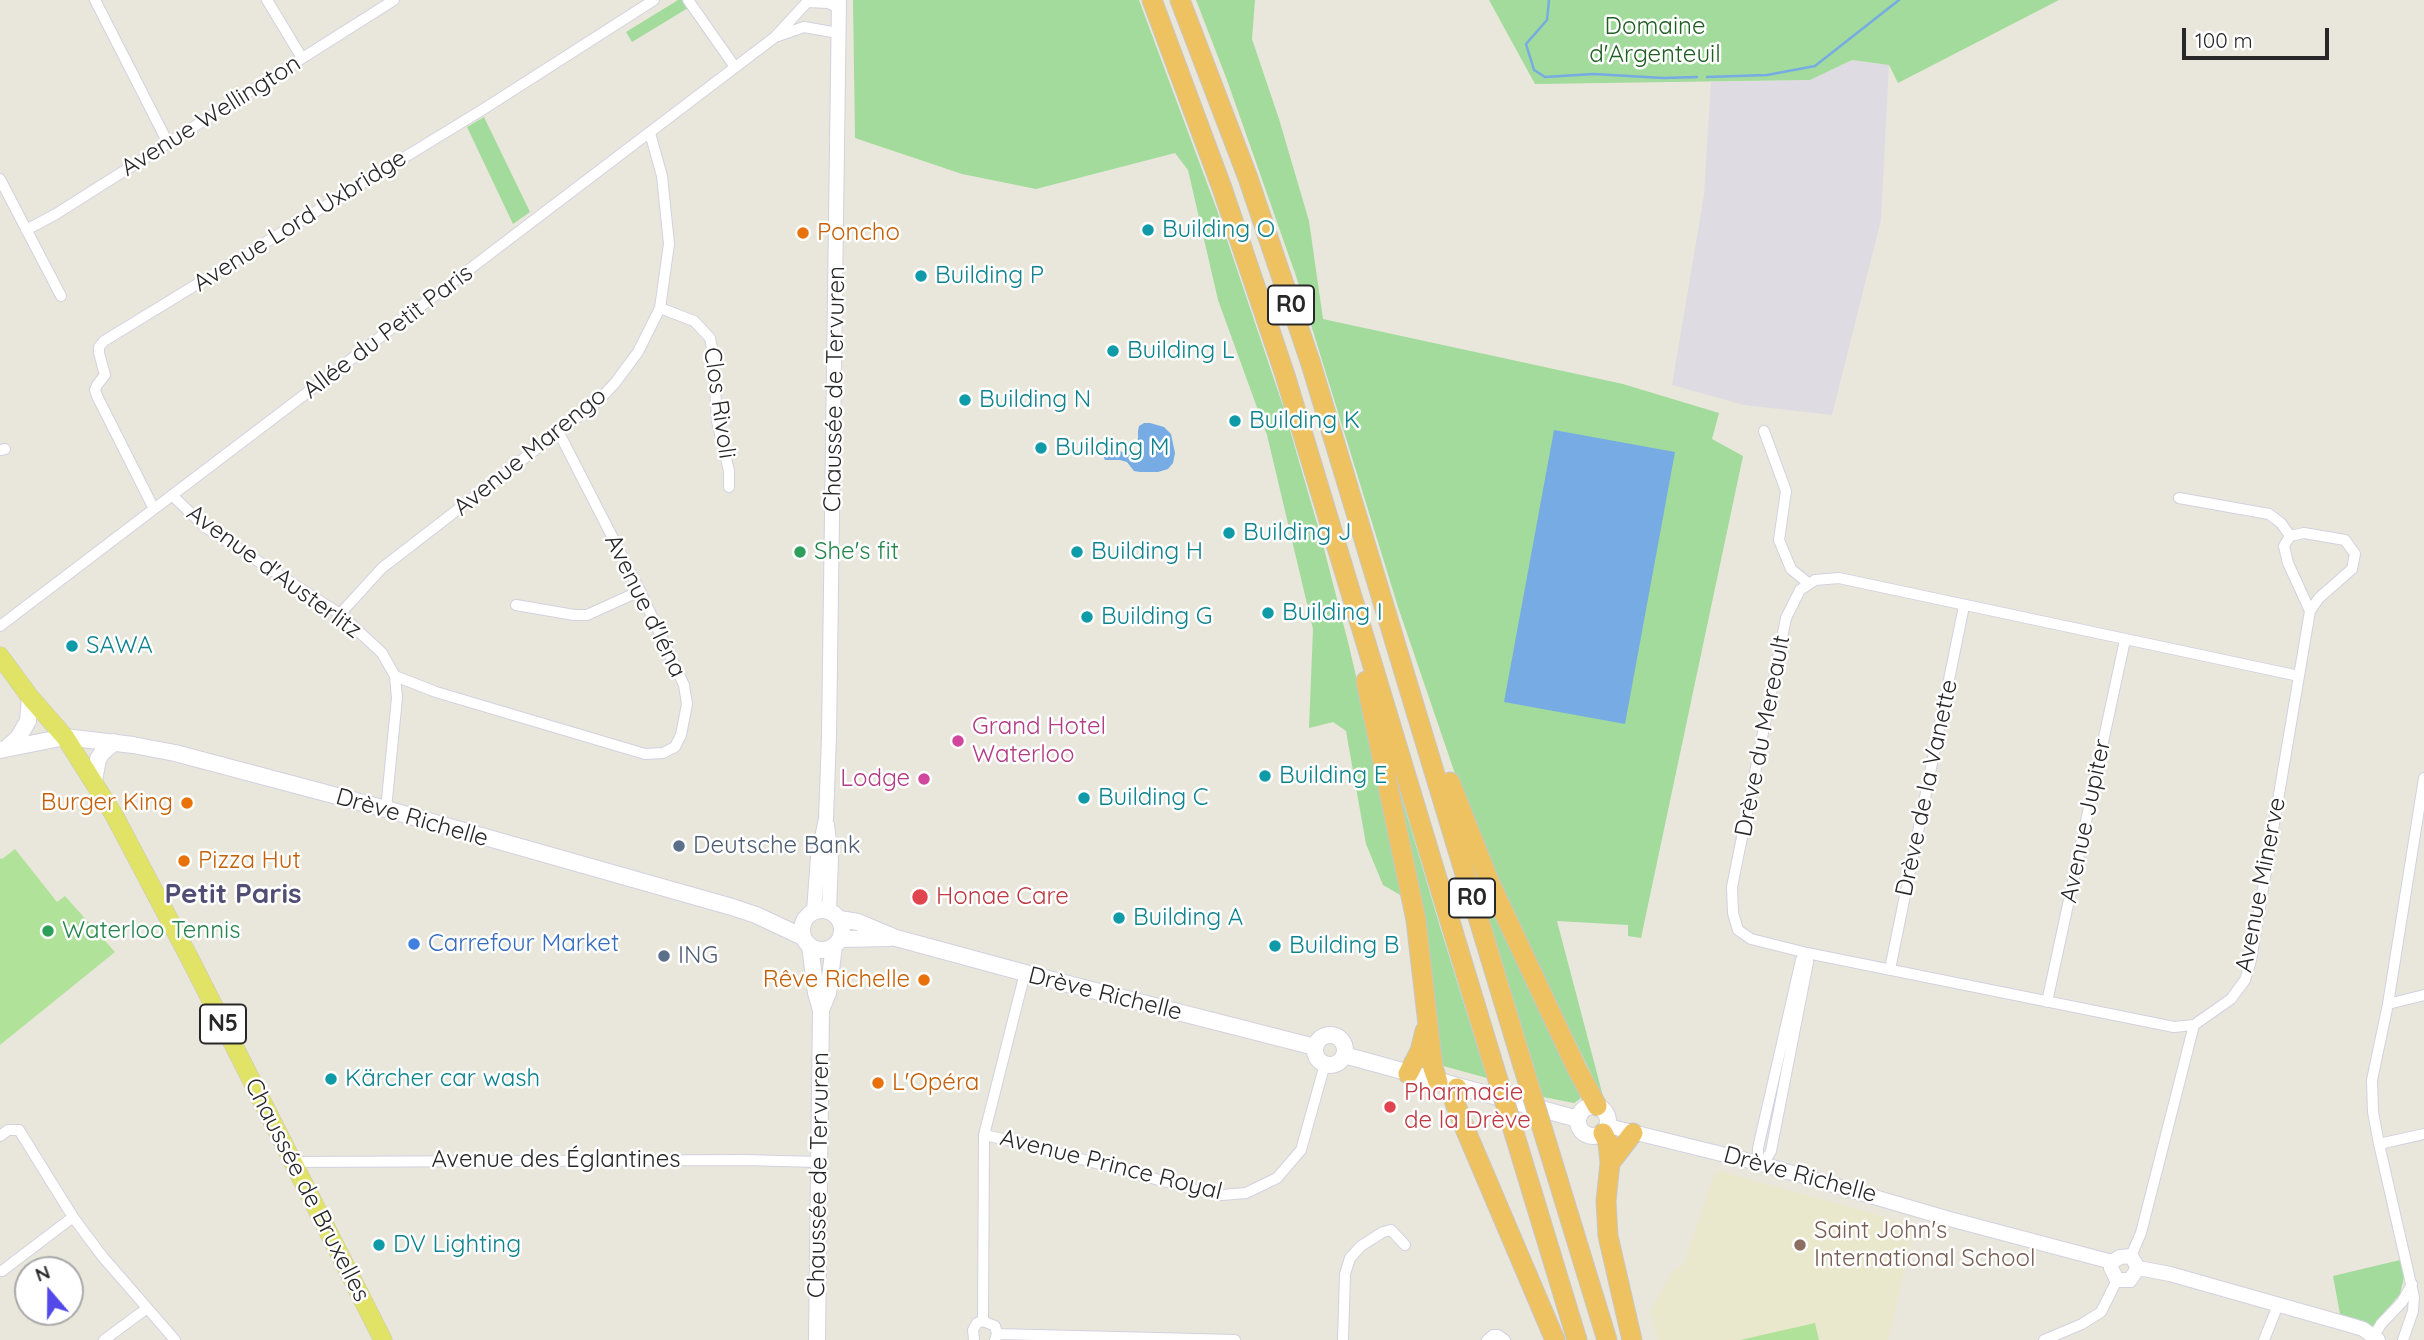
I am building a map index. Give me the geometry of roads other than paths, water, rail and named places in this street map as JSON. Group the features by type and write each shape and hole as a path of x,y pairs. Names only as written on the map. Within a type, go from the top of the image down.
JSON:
{"highway":[{"name":"R0","path":"1152,0 1253,279 1364,635 1577,1340"},
{"name":"R0","path":"1180,0 1248,178 1311,365 1607,1340"},
{"path":"1364,635 1360,658 1416,920 1433,1068 1438,1082"},
{"path":"1421,730 1440,756 1489,881 1597,1106"},
{"path":"1408,1074 1420,1051 1427,1023"},
{"path":"1457,1088 1454,1100 1463,1124 1555,1340"},
{"path":"1606,1130 1610,1163 1606,1220 1632,1340"},
{"path":"1610,1163 1633,1133"}],"main road":[{"name":"Chaussée de Bruxelles","path":"0,656 30,697 65,737 94,781 139,860 383,1340"},
{"path":"4,749 18,738 28,721 30,697"},
{"name":"Drève Richelle","path":"4,749 65,737 114,742 175,753 386,809 756,915 806,941"},
{"path":"94,781 98,759 114,742"},
{"name":"Drève Richelle","path":"756,915 822,915 875,927 896,938 1025,974 1315,1047"},
{"path":"822,915 842,926 837,942 817,949 806,941 802,930 822,915"},
{"name":"Drève Richelle","path":"837,942 856,937 896,938"},
{"name":"Chaussée de Tervuren","path":"806,941 821,1010 817,1340"},
{"name":"Chaussée de Tervuren","path":"821,1010 828,993 837,942"},
{"path":"1332,1035 1344,1045 1344,1055 1333,1065 1325,1064 1319,1060 1315,1047 1321,1038 1332,1035"},
{"path":"1344,1055 1578,1119"},
{"path":"1597,1106 1607,1114 1606,1130 1597,1137 1583,1133 1578,1119 1585,1109 1597,1106"}],"street":[{"path":"95,0 168,144"},
{"path":"267,0 302,58"},
{"name":"Avenue Wellington","path":"26,230 168,144 394,0"},
{"name":"Avenue Lord Uxbridge","path":"154,509 97,396 96,385 105,375 99,352 104,341 482,110 654,0"},
{"path":"688,0 734,67"},
{"name":"Allée du Petit Paris","path":"0,626 775,37 808,1 839,6"},
{"name":"Chaussée de Tervuren","path":"822,915 831,859 826,819 835,389 839,6"},
{"name":"Allée du Petit Paris","path":"775,37 804,27 838,33"},
{"name":"Avenue Marengo","path":"340,614 382,568 597,402 638,352 660,308 669,244 662,176 650,133"},
{"path":"0,178 61,296"},
{"name":"Clos Rivoli","path":"660,308 694,321 710,338 717,421 729,471 729,487"},
{"path":"1764,431 1786,491 1779,540 1791,569 1808,583 1822,578 1839,578 2299,676"},
{"name":"Avenue d'Iéna","path":"395,676 436,692 645,754 663,753 675,747 681,735 687,704 684,685 640,591 559,433"},
{"name":"Avenue d'Austerlitz","path":"172,495 205,527 340,614 382,653 395,676"},
{"path":"2179,498 2269,514 2281,523 2290,536"},
{"path":"2304,533 2345,540 2355,554 2352,569 2319,598 2310,611 2297,586 2284,546 2290,536 2304,533"},
{"name":"Drève du Mereault","path":"1808,583 1795,597 1786,618 1732,887 1733,913 1738,930 1751,939 1807,953 2174,1027 2194,1025"},
{"path":"516,605 587,615 640,591"},
{"name":"Drève de la Vanette","path":"1890,969 1964,606"},
{"name":"Avenue Minerve","path":"2194,1025 2231,999 2245,979 2253,947 2310,611"},
{"name":"Avenue Jupiter","path":"2047,1002 2124,640"},
{"path":"386,809 397,698 395,676"},
{"path":"2403,1340 2413,1311 2412,1284 2379,1144 2373,1112 2372,1080 2388,1004 2424,778"},
{"path":"1758,1163 1758,1148 1801,960 1807,953"},
{"path":"983,1321 984,1135 1025,974"},
{"path":"2388,1004 2424,995"},
{"path":"2117,1280 2130,1280 2194,1025"},
{"name":"Avenue Prince Royal","path":"984,1135 1200,1191 1222,1195 1247,1193 1277,1178 1301,1150 1325,1064"},
{"path":"0,1136 8,1130 19,1130 73,1217 146,1309 175,1340"},
{"name":"Drève Richelle","path":"1606,1130 1676,1142 1758,1163 1946,1218 2112,1262"},
{"path":"2379,1144 2424,1134"},
{"name":"Avenue des Églantines","path":"293,1162 819,1162"},
{"path":"2,1271 73,1217"},
{"path":"1343,1340 1345,1274 1350,1258 1361,1246 1391,1230 1405,1245"},
{"path":"2117,1280 2111,1268 2112,1262 2120,1257 2170,1274 2350,1325 2376,1338 2381,1324 2402,1303 2412,1284"},
{"path":"2044,1340 2082,1324 2101,1312 2117,1280"},
{"path":"2264,1340 2278,1305"},
{"path":"104,1340 146,1309"},
{"path":"974,1340 972,1330 977,1323 983,1321 992,1323 996,1337 1235,1340"},
{"path":"1488,1340 1493,1335 1498,1335 1505,1340"}],"water":[{"path":"1144,423 1164,427 1171,434 1175,453 1173,463 1168,469 1140,472 1134,471 1127,462 1105,460 1103,456 1106,451 1131,454 1138,451 1139,426"},
{"path":"1554,430 1675,452 1625,724 1504,702"}],"waterway":[{"path":"1549,0 1547,20 1526,44 1534,70 1545,77 1594,74 1697,77"},
{"path":"1707,77 1767,75 1815,66 1899,0"}],"place":[{"name":"Building O","path":"1148,230"},
{"name":"Poncho","path":"803,233"},
{"name":"Building P","path":"921,276"},
{"name":"Building L","path":"1113,351"},
{"name":"Building N","path":"965,400"},
{"name":"Building K","path":"1235,421"},
{"name":"Building M","path":"1041,448"},
{"name":"Building J","path":"1229,533"},
{"name":"She's fit","path":"800,552"},
{"name":"Building H","path":"1077,552"},
{"name":"Building I","path":"1268,613"},
{"name":"Building G","path":"1087,617"},
{"name":"SAWA","path":"72,646"},
{"name":"Grand Hotel Waterloo","path":"958,741"},
{"name":"Building E","path":"1265,776"},
{"name":"Lodge","path":"924,779"},
{"name":"Building C","path":"1084,798"},
{"name":"Burger King","path":"187,803"},
{"name":"Deutsche Bank","path":"679,846"},
{"name":"Pizza Hut","path":"184,861"},
{"name":"Honae Care","path":"920,897"},
{"name":"Building A","path":"1119,918"},
{"name":"Waterloo Tennis","path":"48,931"},
{"name":"Carrefour Market","path":"414,944"},
{"name":"Building B","path":"1275,946"},
{"name":"ING","path":"664,956"},
{"name":"Rêve Richelle","path":"924,980"},
{"name":"Kärcher car wash","path":"331,1079"},
{"name":"L'Opéra","path":"878,1083"},
{"name":"Pharmacie de la Drève","path":"1390,1107"},
{"name":"DV Lighting","path":"379,1245"},
{"name":"Saint John's International School","path":"1800,1245"}],"district":[{"name":"Petit Paris","path":"233,895"}],"park label":[{"name":"Domaine d'Argenteuil","path":"1655,41"}]}
